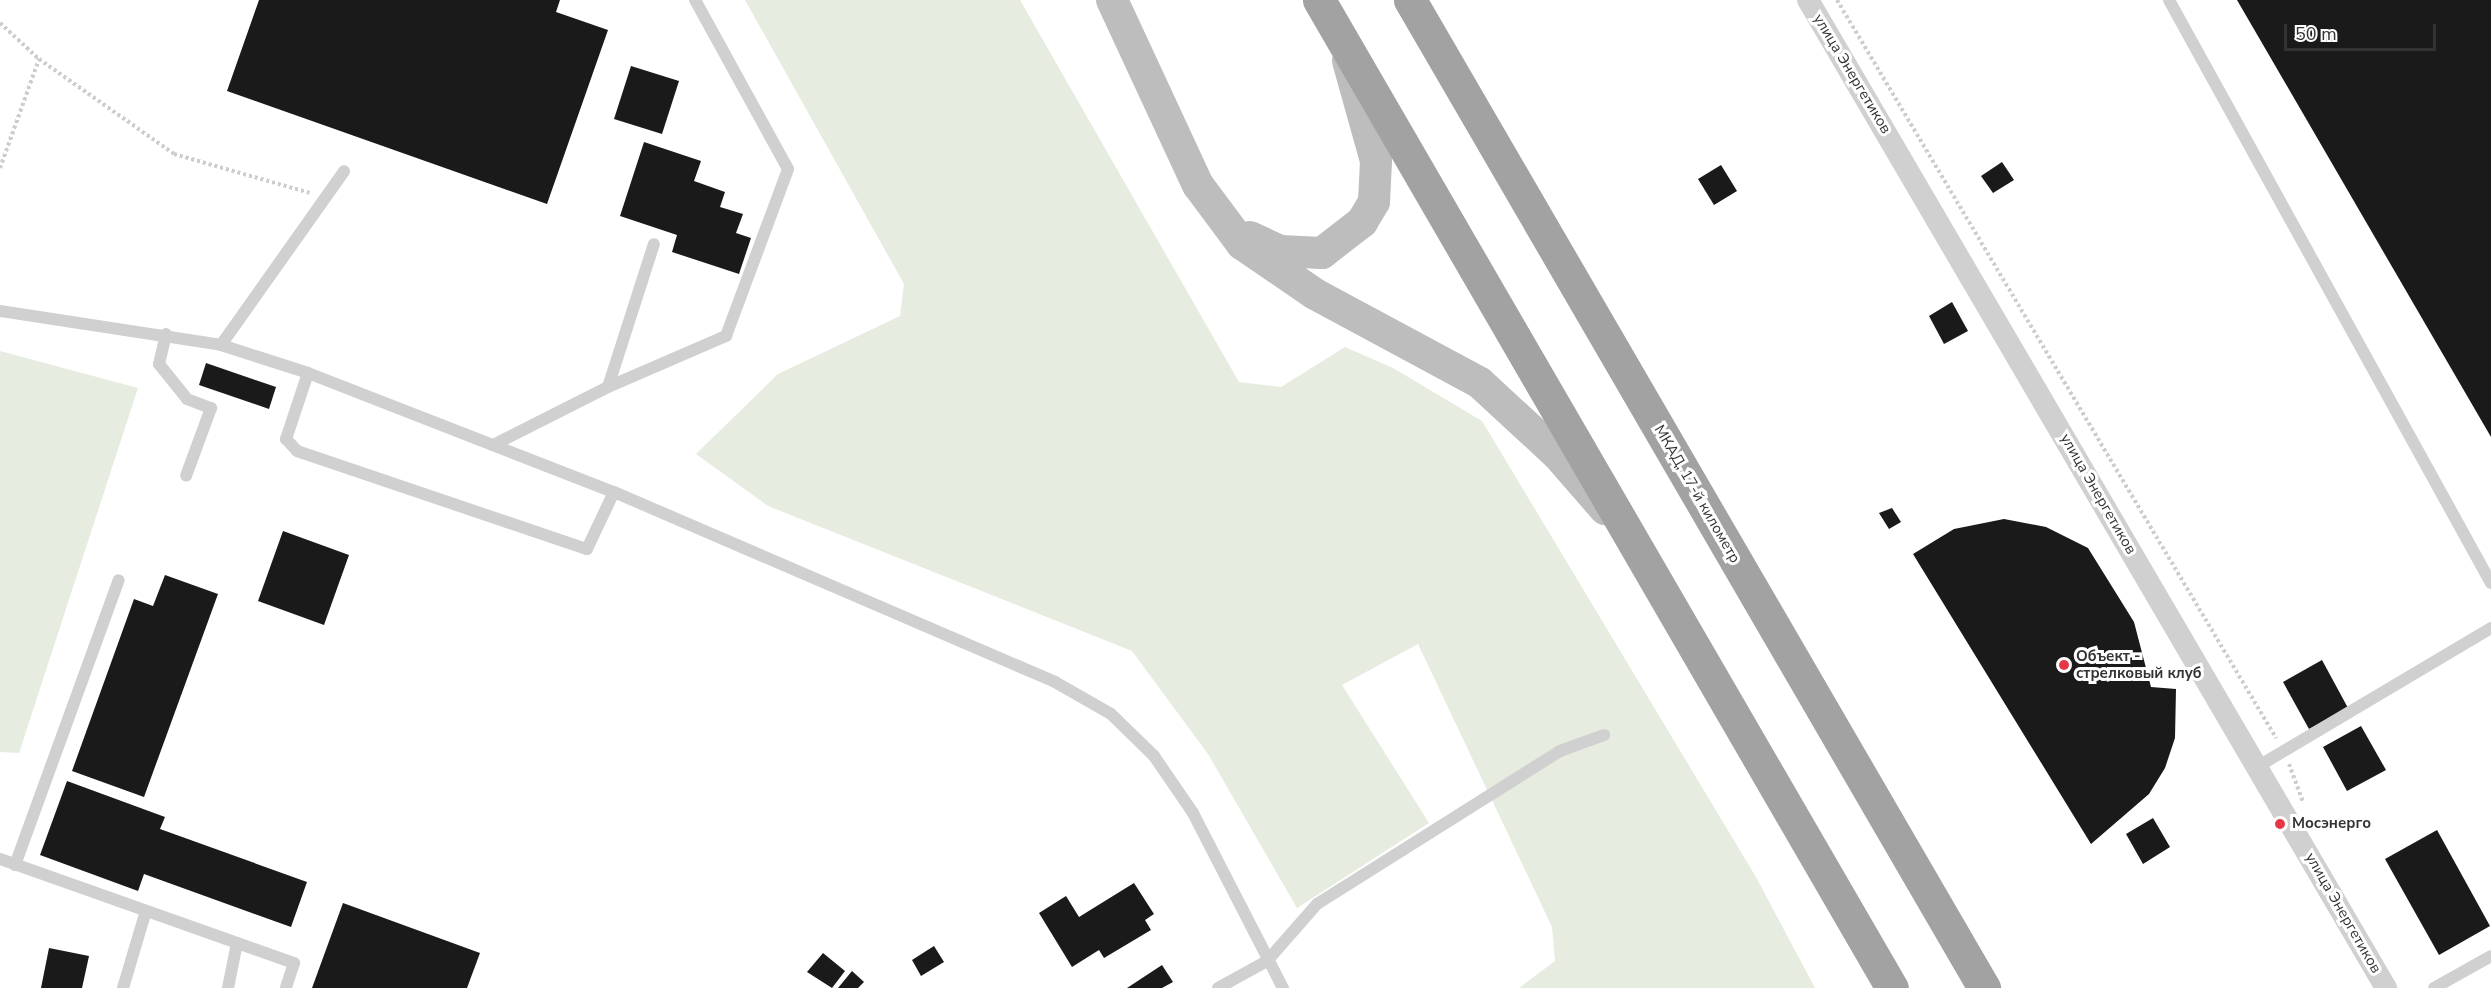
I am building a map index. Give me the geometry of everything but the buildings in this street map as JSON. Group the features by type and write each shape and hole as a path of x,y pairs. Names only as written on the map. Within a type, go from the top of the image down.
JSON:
{"highway":[{"path":"1319,0 1892,988"},
{"name":"МКАД, 17-й километр","path":"1410,0 1984,988"}],"main road":[{"path":"1112,0 1198,185 1224,220 1260,261 1479,383 1558,455 1636,547"},
{"path":"1224,220 1280,251 1301,254 1322,253 1362,222 1374,202 1376,161 1342,40"}],"street":[{"name":"улица Энергетиков","path":"1808,0 2386,988"}],"lane":[{"path":"494,444 608,387 726,336 788,169 696,0"},
{"path":"2169,0 2491,582"},
{"path":"221,345 344,171"},
{"path":"608,387 654,244"},
{"path":"0,311 166,334 221,345 308,373 614,492 1055,682 1111,714 1154,756 1192,813 1283,988"},
{"path":"166,334 159,364 187,399 211,408 186,476"},
{"path":"308,373 285,439 297,451 587,549 596,541 614,492"},
{"path":"15,865 119,580"},
{"path":"2257,767 2491,628"},
{"path":"1218,988 1268,961 1317,904 1560,752 1604,735"},
{"path":"0,859 294,963 286,988"},
{"path":"123,988 146,911"},
{"path":"228,988 237,943"},
{"path":"2434,988 2491,956"}],"path":[{"path":"1837,0 2284,751 2307,812"},
{"path":"0,23 39,59 174,154 325,198"},
{"path":"0,168 39,59"}],"shaded area":[{"path":"745,0 1020,0 1239,382 1281,387 1345,347 1393,368 1482,421 1756,877 1815,988 1519,988 1555,961 1552,927 1418,644 1342,685 1429,823 1297,908 1208,754 1132,651 768,506 696,454 778,374 900,316 904,284"},
{"path":"0,351 138,388 19,753 0,752"}],"place":[{"name":"Объект - стрелковый клуб","path":"2064,665"},
{"name":"Мосэнерго","path":"2280,824"}]}
